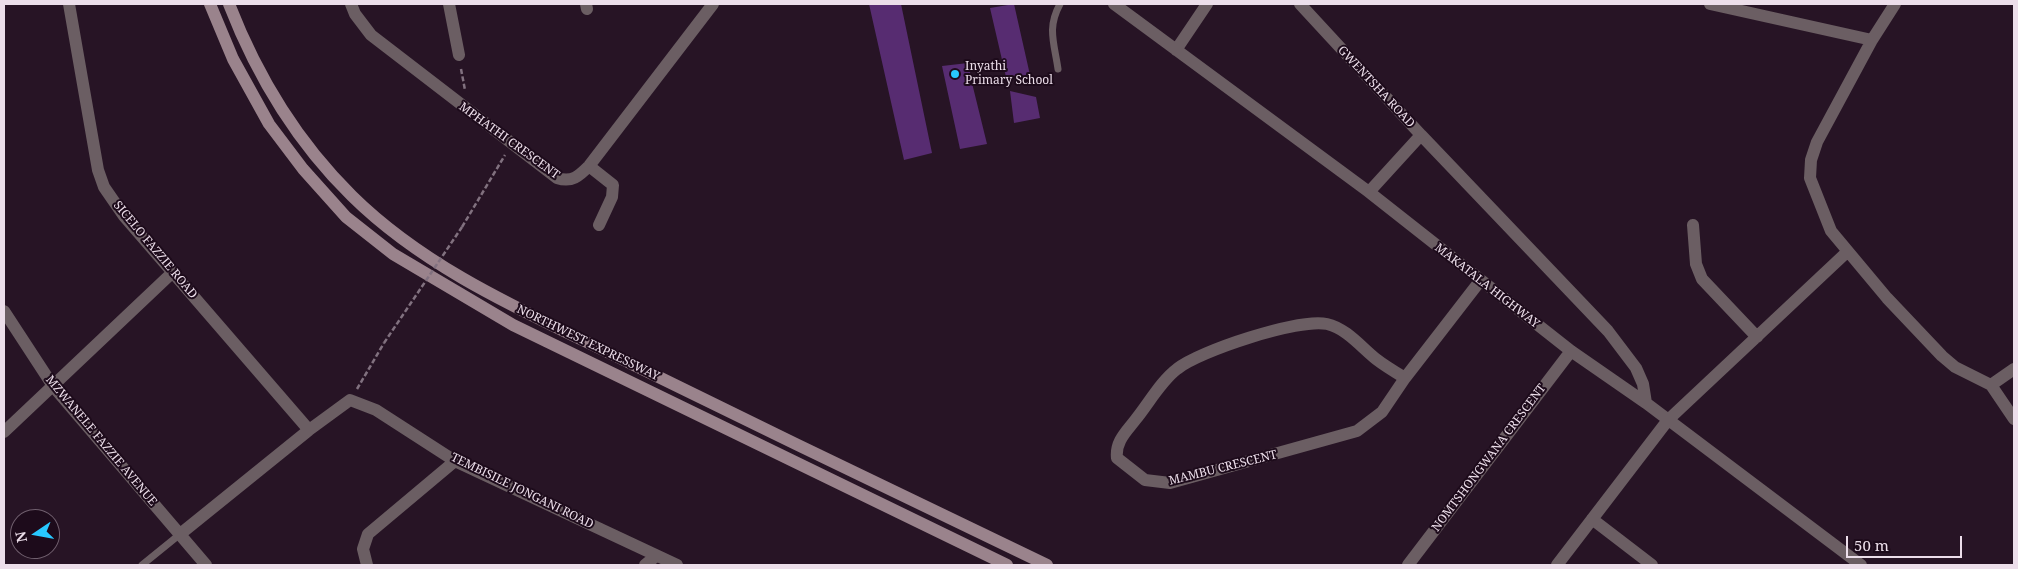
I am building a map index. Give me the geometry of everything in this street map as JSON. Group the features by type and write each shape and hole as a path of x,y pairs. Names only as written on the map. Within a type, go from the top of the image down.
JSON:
{"main road":[{"name":"NORTHWEST EXPRESSWAY","path":"210,4 233,59 269,124 303,169 346,217 393,254 512,325 1007,565"},
{"name":"NORTHWEST EXPRESSWAY","path":"229,4 241,34 268,89 306,145 352,197 394,233 446,269 496,297 675,386 1047,565"}],"street":[{"name":"SICELO FAZZIE ROAD","path":"69,4 91,138 104,187 124,216 309,430"},
{"name":"MPHATHI CRESCENT","path":"351,4 354,14 371,35 511,145 557,178 564,180 578,177 589,166 713,4"},
{"path":"449,4 458,55"},
{"name":"MAKATALA HIGHWAY","path":"1114,4 1369,192 1571,351 1646,403 1845,561 1861,565"},
{"name":"GWENTSHA ROAD","path":"1300,4 1421,135 1369,192"},
{"path":"1710,4 1872,40"},
{"path":"1896,4 1872,40 1830,116 1811,160 1810,178 1830,231 1847,252 1942,356 1955,367 1991,385 2014,419"},
{"path":"1176,50 1204,5"},
{"path":"1421,135 1608,331 1636,368 1643,384 1646,403"},
{"path":"589,166 613,186 612,197 599,225"},
{"path":"1693,225 1696,264 1702,279 1757,337"},
{"path":"1557,565 1668,420 1847,252"},
{"path":"4,432 173,272"},
{"name":"MAMBU CRESCENT","path":"1405,378 1378,360 1342,331 1329,324 1296,325 1203,353 1185,363 1162,385 1117,444 1117,458 1145,480 1170,483 1342,437 1357,431 1382,412 1405,378 1480,281"},
{"name":"MZWANELE FAZZIE AVENUE","path":"4,311 53,386 206,565"},
{"name":"NOMTSHONGWANA CRESCENT","path":"1408,565 1571,351"},
{"path":"1991,385 2014,369"},
{"path":"179,535 309,430 350,400"},
{"name":"TEMBISILE JONGANI ROAD","path":"350,400 376,410 455,461 678,565"},
{"path":"367,565 363,549 368,534 455,461"},
{"path":"1592,519 1652,565"},
{"path":"645,565 656,556"}],"lane":[{"path":"1058,69 1052,18 1060,4"},
{"path":"142,565 179,535"}],"path":[{"path":"458,55 469,112"},
{"path":"350,400 384,343 462,227 511,145"}],"building":[{"name":"Inyathi Primary School","path":"869,4 901,4 932,153 904,160"},
{"name":"Inyathi Primary School","path":"1014,4 1030,75 1006,77 990,8"},
{"path":"968,63 972,81 967,81 972,83 987,144 960,149 942,66"},
{"name":"Inyathi Primary School","path":"1010,91 1036,97 1040,118 1014,123"}],"place":[{"name":"Inyathi Primary School","path":"955,74"}]}
